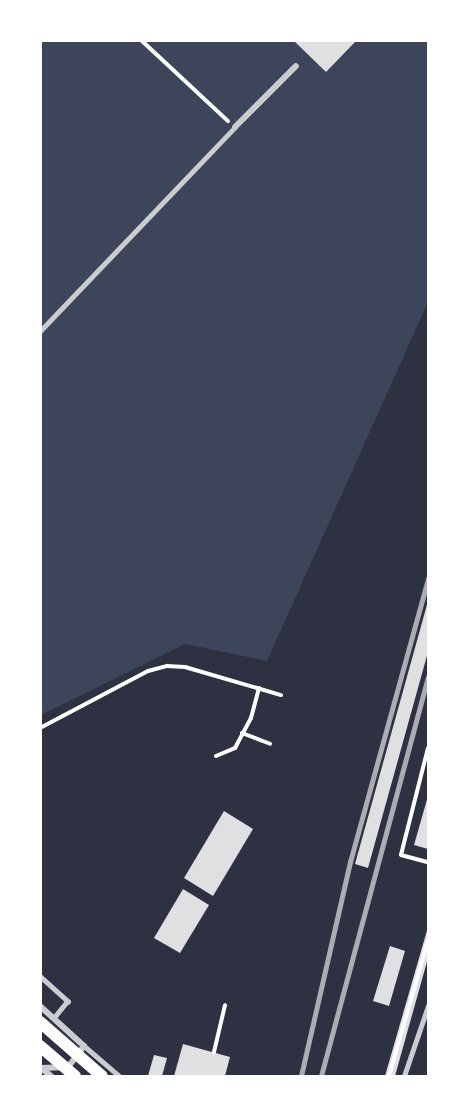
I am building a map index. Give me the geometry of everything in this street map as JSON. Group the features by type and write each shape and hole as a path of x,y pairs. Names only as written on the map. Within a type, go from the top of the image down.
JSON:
{"main road":[{"path":"40,1022 102,1077"},
{"path":"40,1045 75,1077"}],"street":[{"path":"40,332 296,66"},
{"path":"40,1006 119,1077"},
{"path":"40,1045 54,1018"},
{"path":"41,1067 68,1067 84,1046"},
{"path":"41,1067 51,1077"}],"lane":[{"path":"40,976 68,1001 54,1018"},
{"path":"404,1077 429,1006"}],"path":[{"path":"141,40 235,127"},
{"path":"40,728 148,671 167,666 185,667 280,695"},
{"path":"216,756 235,748 259,688"},
{"path":"242,733 270,744"},
{"path":"429,748 401,855 429,862"},
{"path":"389,1077 429,940"},
{"path":"214,1052 225,1005"}],"shaded area":[{"path":"41,41 428,41 428,302 267,661 185,644 41,715"}],"building":[{"path":"293,40 354,40 355,42 326,72"},
{"path":"428,601 428,652 368,868 355,864"},
{"path":"428,796 428,849 414,845"},
{"path":"224,811 253,829 213,896 184,878"},
{"path":"183,889 209,905 180,953 154,938"},
{"path":"428,927 428,958 395,1076 385,1076"},
{"path":"390,946 405,951 389,1006 373,1001"},
{"path":"183,1044 230,1057 225,1076 174,1076"},
{"path":"154,1055 167,1058 162,1076 148,1076"}],"railway":[{"path":"301,1076 350,862 428,579"},
{"path":"321,1076 428,677"}]}
